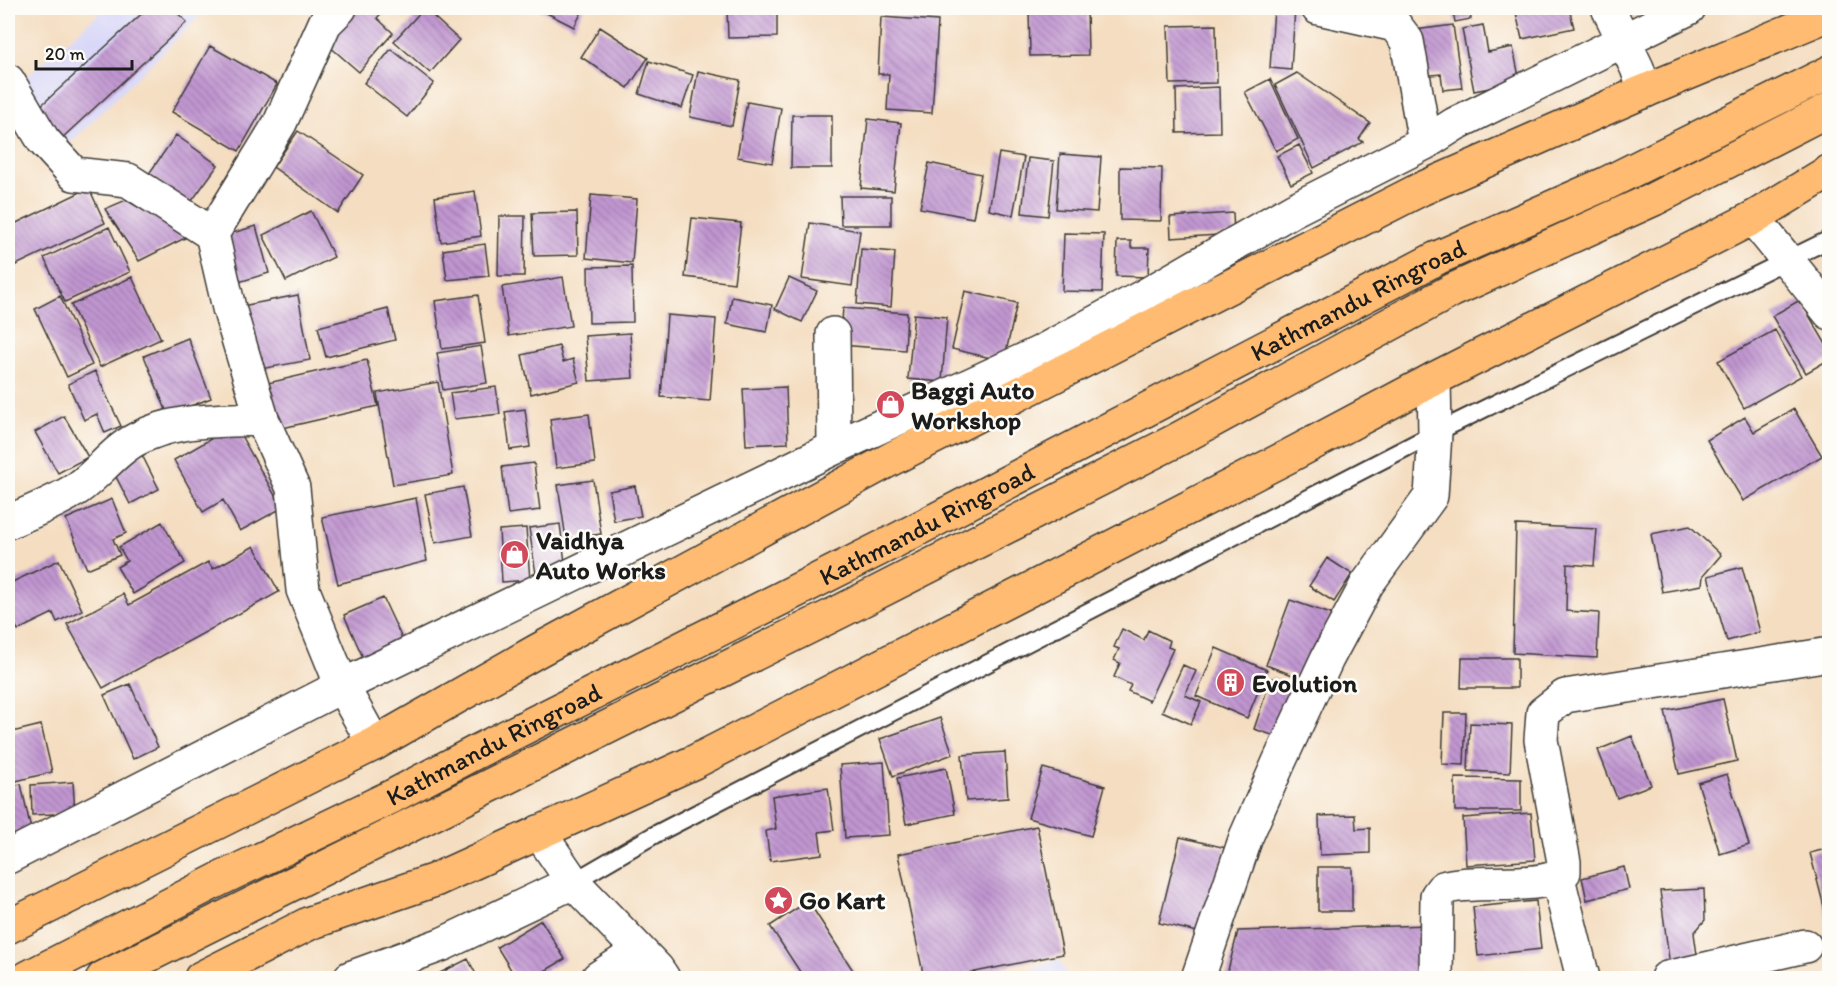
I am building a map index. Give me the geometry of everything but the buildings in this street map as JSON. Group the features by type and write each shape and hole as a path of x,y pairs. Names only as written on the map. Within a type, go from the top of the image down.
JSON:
{"main road":[{"path":"8,927 374,744 537,651 893,458 1421,189 1830,14"},
{"name":"Kathmandu Ringroad","path":"27,978 218,880 393,796 901,538 1437,258 1605,184 1830,72"},
{"name":"Kathmandu Ringroad","path":"103,978 841,611 1173,442 1453,290 1654,199 1830,109"},
{"path":"201,978 310,923 435,880 694,762 1434,379 1753,218 1830,171"}],"street":[{"path":"212,234 280,123 325,23 340,8"},
{"path":"1318,8 1395,25 1407,41 1425,143"},
{"path":"1608,8 1638,68 1646,91"},
{"path":"8,857 342,686 834,448 1039,353 1146,295 1293,210 1425,143 1455,124 1689,8"},
{"path":"8,81 43,140 75,174 128,180 212,234 229,308 262,419 293,488 303,590 342,686 374,744"},
{"path":"1753,218 1830,313"},
{"path":"833,334 834,448"},
{"path":"1198,978 1246,837 1327,659 1367,584 1431,496 1435,433 1434,379"},
{"path":"8,522 78,488 133,440 159,429 190,422 262,419"},
{"path":"1436,978 1437,896 1443,888 1474,883 1523,883 1558,878 1564,872 1541,740 1543,713 1565,696 1830,654"},
{"path":"539,832 573,882 663,978"},
{"path":"1558,878 1583,978"},
{"path":"350,978 442,944 573,882"},
{"path":"1667,978 1805,946"},
{"path":"598,978 639,951"}],"lane":[{"path":"573,882 654,835 1435,433 1830,239"}],"shaded area":[{"path":"105,8 208,8 67,146 22,81"},
{"path":"1059,959 1068,978 1010,978"}],"place":[{"name":"Baggi Auto Workshop","path":"890,405"},
{"name":"Vaidhya Auto Works","path":"515,555"},
{"name":"Evolution","path":"1231,683"},
{"name":"Go Kart","path":"778,900"}]}
